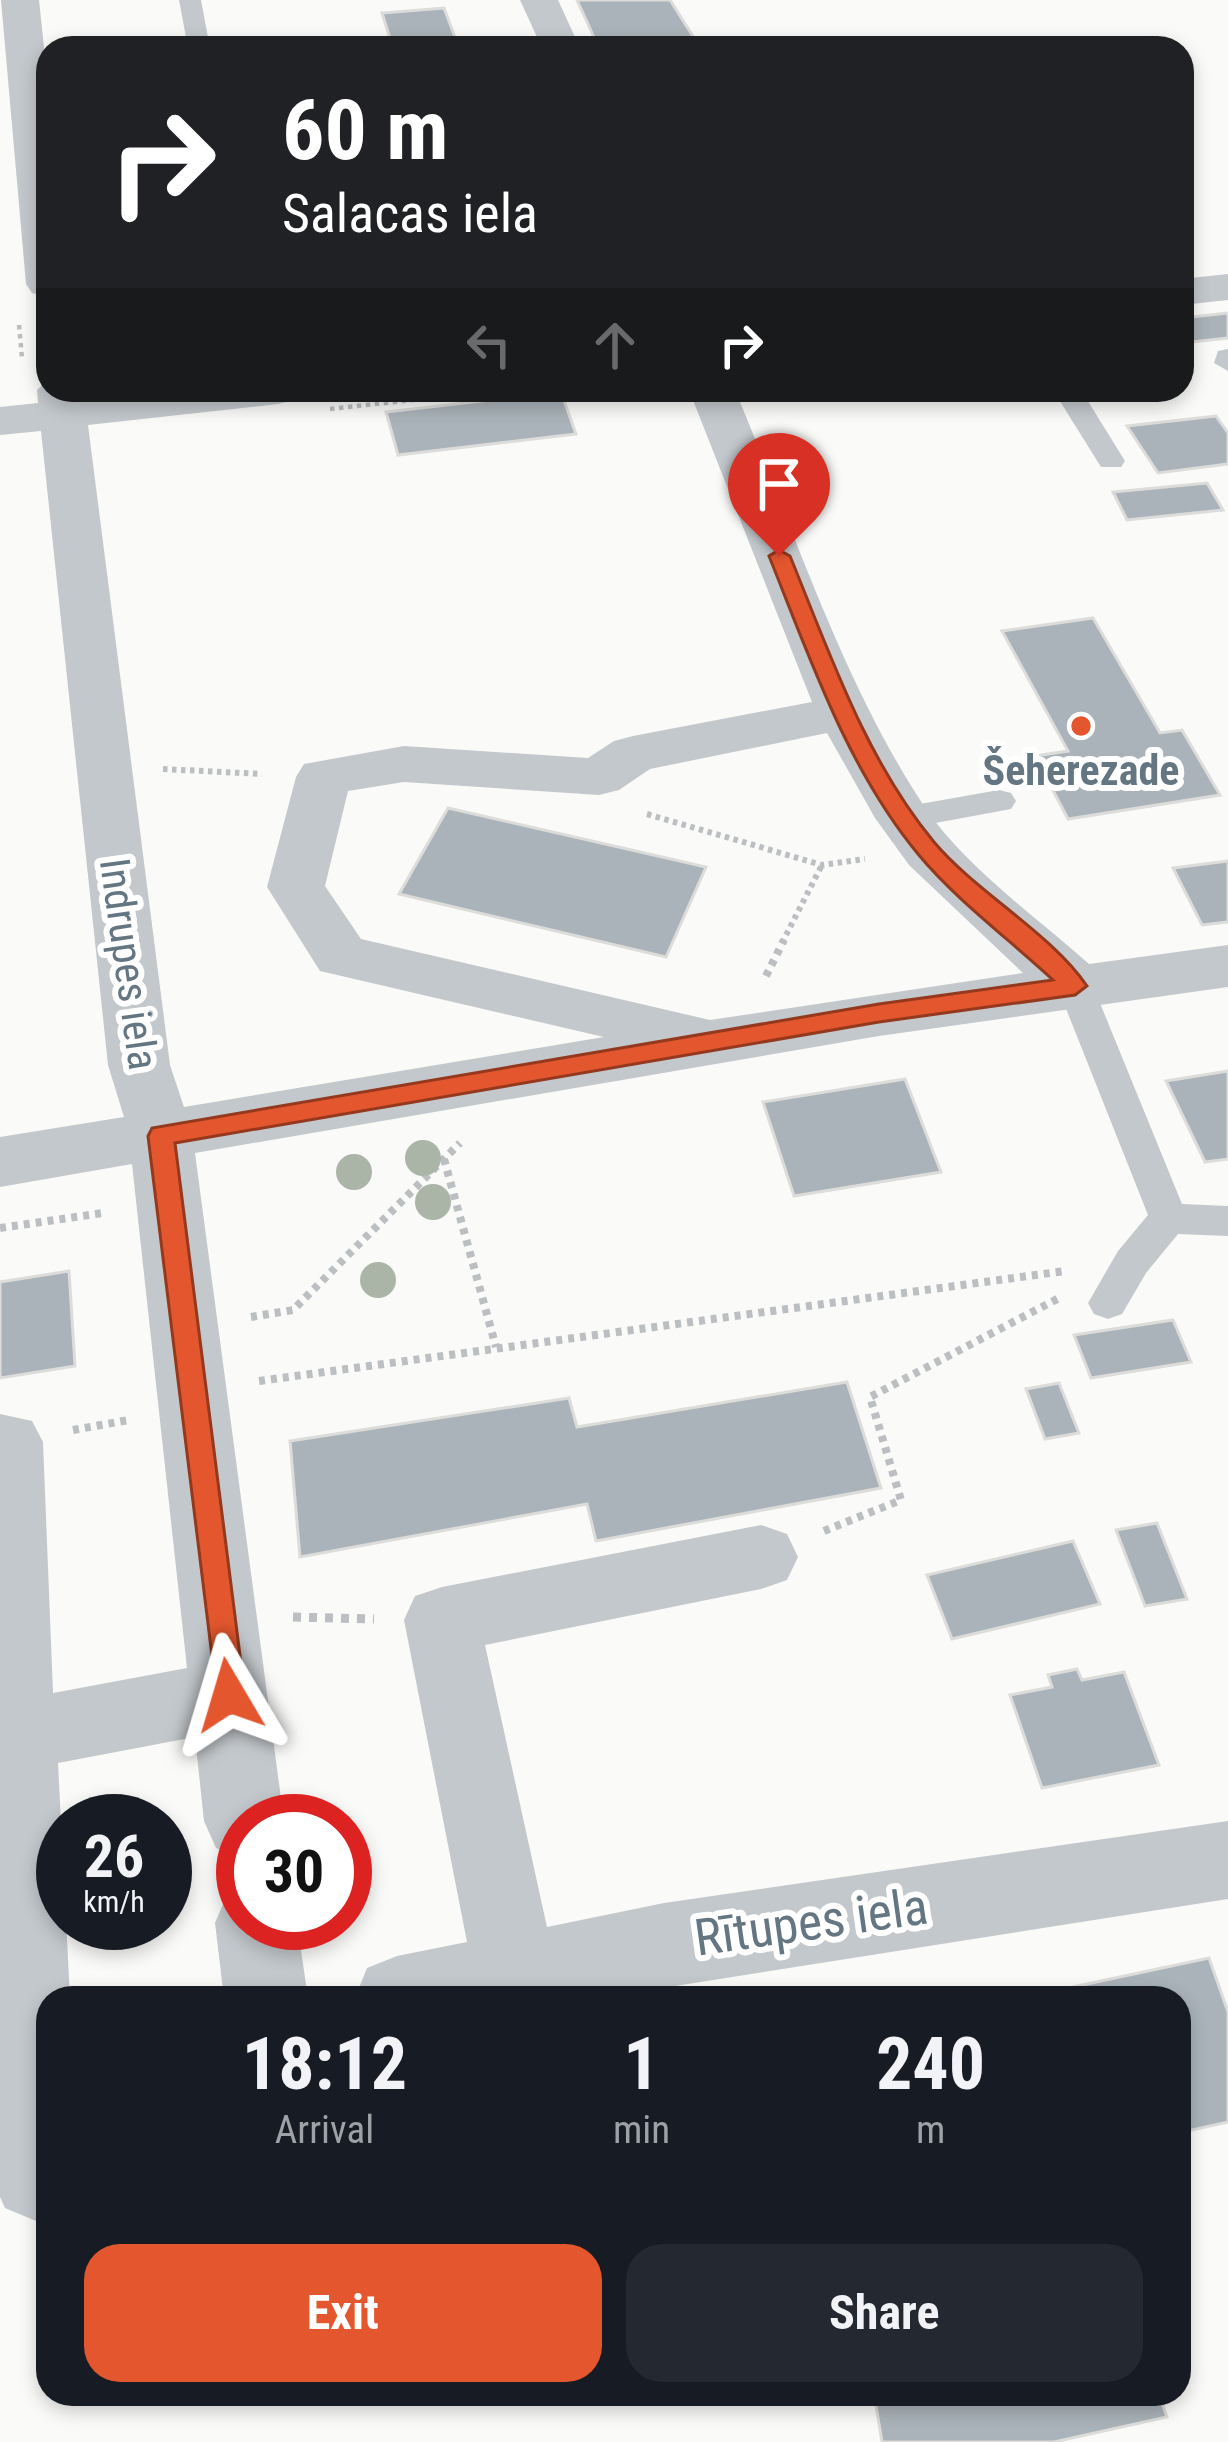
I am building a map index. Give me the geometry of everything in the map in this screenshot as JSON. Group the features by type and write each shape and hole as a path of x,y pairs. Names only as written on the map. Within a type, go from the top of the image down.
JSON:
{"street":[{"path":"20,0 36,162"},
{"path":"539,0 555,36"},
{"path":"1194,291 1228,287"},
{"path":"0,421 61,402"},
{"name":"Indrupes iela","path":"61,402 139,1065 161,1136 241,1794"},
{"path":"717,402 843,713 916,834 1075,986"},
{"path":"718,1041 341,956 296,887 324,777 404,764 598,777 633,754 843,713"},
{"path":"0,1162 718,1041 1228,966"},
{"path":"3,1443 10,1685 36,2163"},
{"path":"515,1974 442,1619 761,1557"},
{"path":"10,1685 229,1695"},
{"name":"Rītupes iela","path":"456,1986 664,1944 1228,1860"},
{"path":"260,1950 264,1986"}],"lane":[{"path":"190,0 197,36"},
{"path":"1074,402 1111,461"},
{"path":"916,834 999,801"},
{"path":"1075,986 1168,1218"},
{"path":"1168,1218 1228,1221"},
{"path":"1119,1284 1168,1218"}],"path":[{"path":"103,766 324,777"},
{"path":"598,777 639,812 822,865 916,834"},
{"path":"718,1041 752,1004 822,865"},
{"path":"3,1443 190,1376 293,1310 531,1073"},
{"path":"444,1160 496,1347"},
{"path":"0,1228 170,1204"},
{"path":"190,1376 1119,1284"},
{"path":"761,1557 902,1500 870,1397 1052,1300 1119,1284"},
{"path":"219,1616 442,1619"}],"building":[{"path":"577,0 670,0 693,36 593,36"},
{"path":"444,8 454,36 389,36 382,13"},
{"path":"1228,313 1228,338 1194,342 1194,317"},
{"path":"474,402 565,402 576,434 398,455 386,412"},
{"path":"1216,416 1228,433 1228,464 1158,473 1127,426"},
{"path":"1207,483 1223,510 1127,520 1113,492"},
{"path":"1093,618 1160,733 1182,730 1220,795 1068,819 1035,756 1068,751 1002,631"},
{"path":"448,808 706,867 666,957 399,894"},
{"path":"1228,861 1228,922 1202,925 1173,868"},
{"path":"1228,1071 1228,1159 1205,1162 1166,1081"},
{"path":"905,1079 941,1172 794,1196 763,1102"},
{"path":"69,1271 75,1366 0,1378 0,1282"},
{"path":"1173,1320 1191,1362 1091,1378 1074,1335"},
{"path":"847,1382 881,1488 596,1541 587,1504 300,1557 290,1441 569,1398 577,1427"},
{"path":"1059,1383 1079,1433 1045,1439 1026,1389"},
{"path":"1157,1523 1187,1599 1145,1606 1116,1530"},
{"path":"1073,1541 1100,1604 952,1639 927,1575"},
{"path":"1077,1669 1082,1680 1124,1672 1159,1765 1042,1788 1010,1695 1052,1687 1048,1675"},
{"path":"1209,1958 1228,2012 1228,2122 1191,2130 1191,1986 1077,1986"},
{"path":"876,2406 1163,2406 1167,2417 1054,2442 882,2442"}],"place":[{"name":"Šeherezade","path":"1081,726"}],"route":[{"path":"229,1695 161,1136 879,1013 1075,986 928,851 903,818 843,713 779,556"}]}
